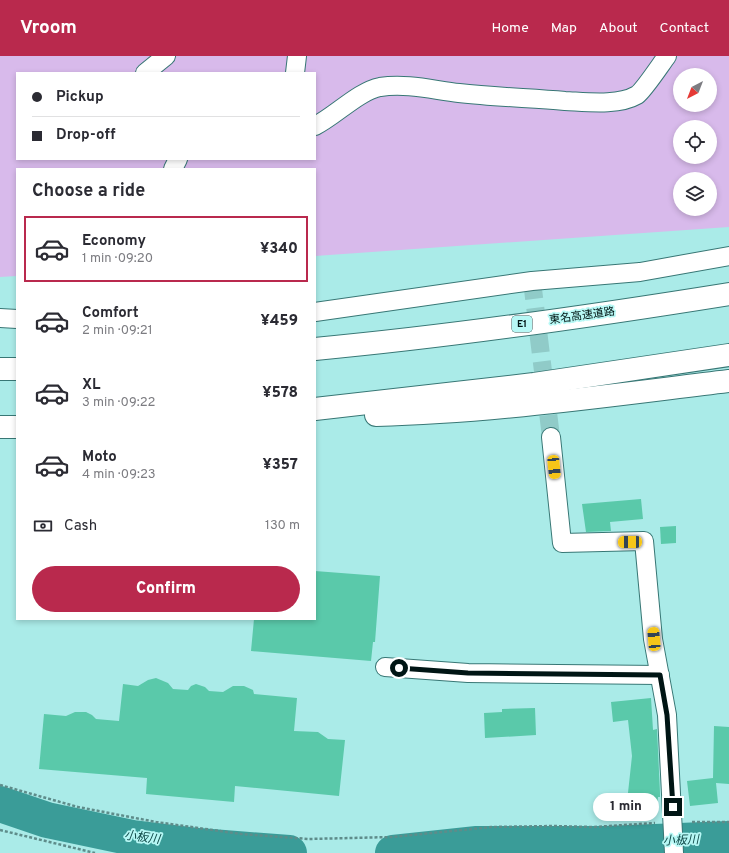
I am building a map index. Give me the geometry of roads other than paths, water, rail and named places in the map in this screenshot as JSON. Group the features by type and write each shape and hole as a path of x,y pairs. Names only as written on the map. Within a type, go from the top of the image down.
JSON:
{"highway":[{"name":"東名高速道路","path":"316,349 397,342 729,294"},
{"path":"316,408 534,384 729,355"},
{"path":"0,370 16,369"},
{"path":"316,417 411,414 534,404 729,380"},
{"path":"0,427 16,427"}],"street":[{"path":"146,72 166,56"},
{"path":"295,72 297,56"},
{"path":"316,125 361,96 378,88 391,86 409,86 459,93 591,103 624,101 638,94 667,56"},
{"path":"316,312 532,281 640,272 729,256"},
{"path":"0,318 16,319"},
{"path":"551,437 562,543 644,541 654,639 667,715 674,853"},
{"path":"385,667 468,673 660,675"}],"waterway":[{"name":"小板川","path":"0,804 47,820 133,838 199,846 289,853"},
{"name":"小板川","path":"393,853 477,844 605,844 729,839"},
{"name":"小板川","path":"252,849 266,853"}],"tunnel":[{"path":"532,281 551,437"}]}
